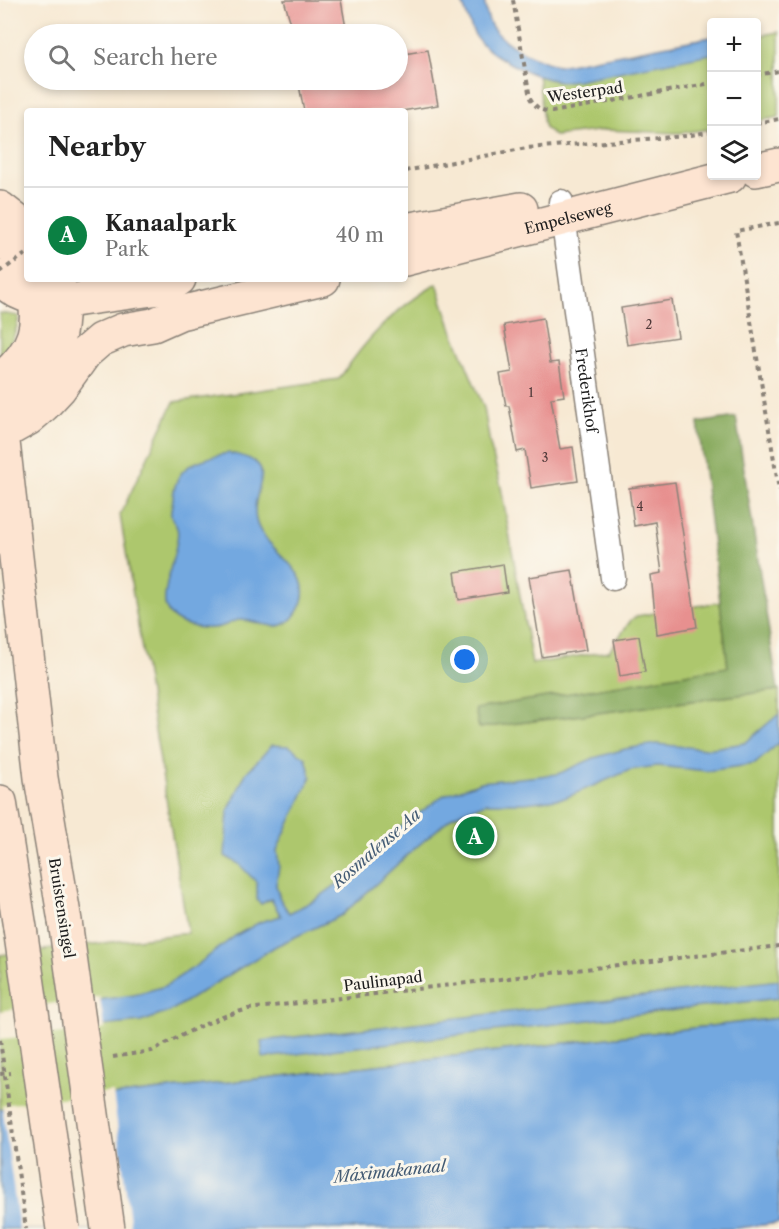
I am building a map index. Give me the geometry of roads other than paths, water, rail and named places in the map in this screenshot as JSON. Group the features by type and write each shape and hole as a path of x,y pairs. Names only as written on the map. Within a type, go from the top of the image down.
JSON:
{"main road":[{"path":"761,169 779,165"},
{"name":"Empelseweg","path":"408,258 562,210 707,180"},
{"name":"Empelseweg","path":"408,230 562,210 710,180"},
{"path":"8,221 18,254 24,261"},
{"path":"0,277 10,289 22,295 45,284 63,282"},
{"path":"45,284 74,300 167,287 174,282"},
{"path":"68,350 123,330 153,325 180,313 310,282"},
{"path":"7,412 59,389 68,350 62,313 45,284"},
{"path":"7,412 13,370 25,357 33,338 37,326 37,306 45,284"},
{"name":"Bruistensingel","path":"7,412 19,586 40,778 65,921 108,1229"},
{"name":"Bruistensingel","path":"0,539 4,567 19,586"},
{"path":"0,802 63,1229"}],"street":[{"name":"Frederikhof","path":"562,210 613,578"}],"water":[{"path":"461,0 484,0 490,24 505,41 531,56 558,66 707,38 707,55 577,80 561,81 537,76 512,65 490,51 473,31"},
{"path":"227,453 256,462 261,469 255,508 256,520 261,532 297,573 303,585 303,597 297,612 291,620 278,626 240,620 216,628 198,627 173,618 165,604 167,583 178,537 171,514 175,486 184,470 190,465"},
{"path":"779,714 779,743 755,764 707,771 657,766 630,770 565,798 525,803 486,803 453,816 342,915 276,946 169,1012 141,1022 6,1036 0,1014 134,995 165,986 235,936 260,922 281,916 271,899 261,904 257,900 257,883 239,864 225,856 228,811 246,773 272,745 289,746 306,758 311,777 277,850 279,866 276,885 280,899 289,913 315,900 358,869 398,829 444,795 481,782 558,774 594,758 625,749 656,744 706,749 745,743"},
{"path":"779,980 779,998 263,1058 261,1041"},
{"name":"Máximakanaal","path":"779,1018 779,1223 730,1229 0,1229 0,1109"}],"place":[{"name":"Kanaalpark","path":"475,836"}],"water label":[{"name":"Rosmalense Aa","path":"376,848"}]}
